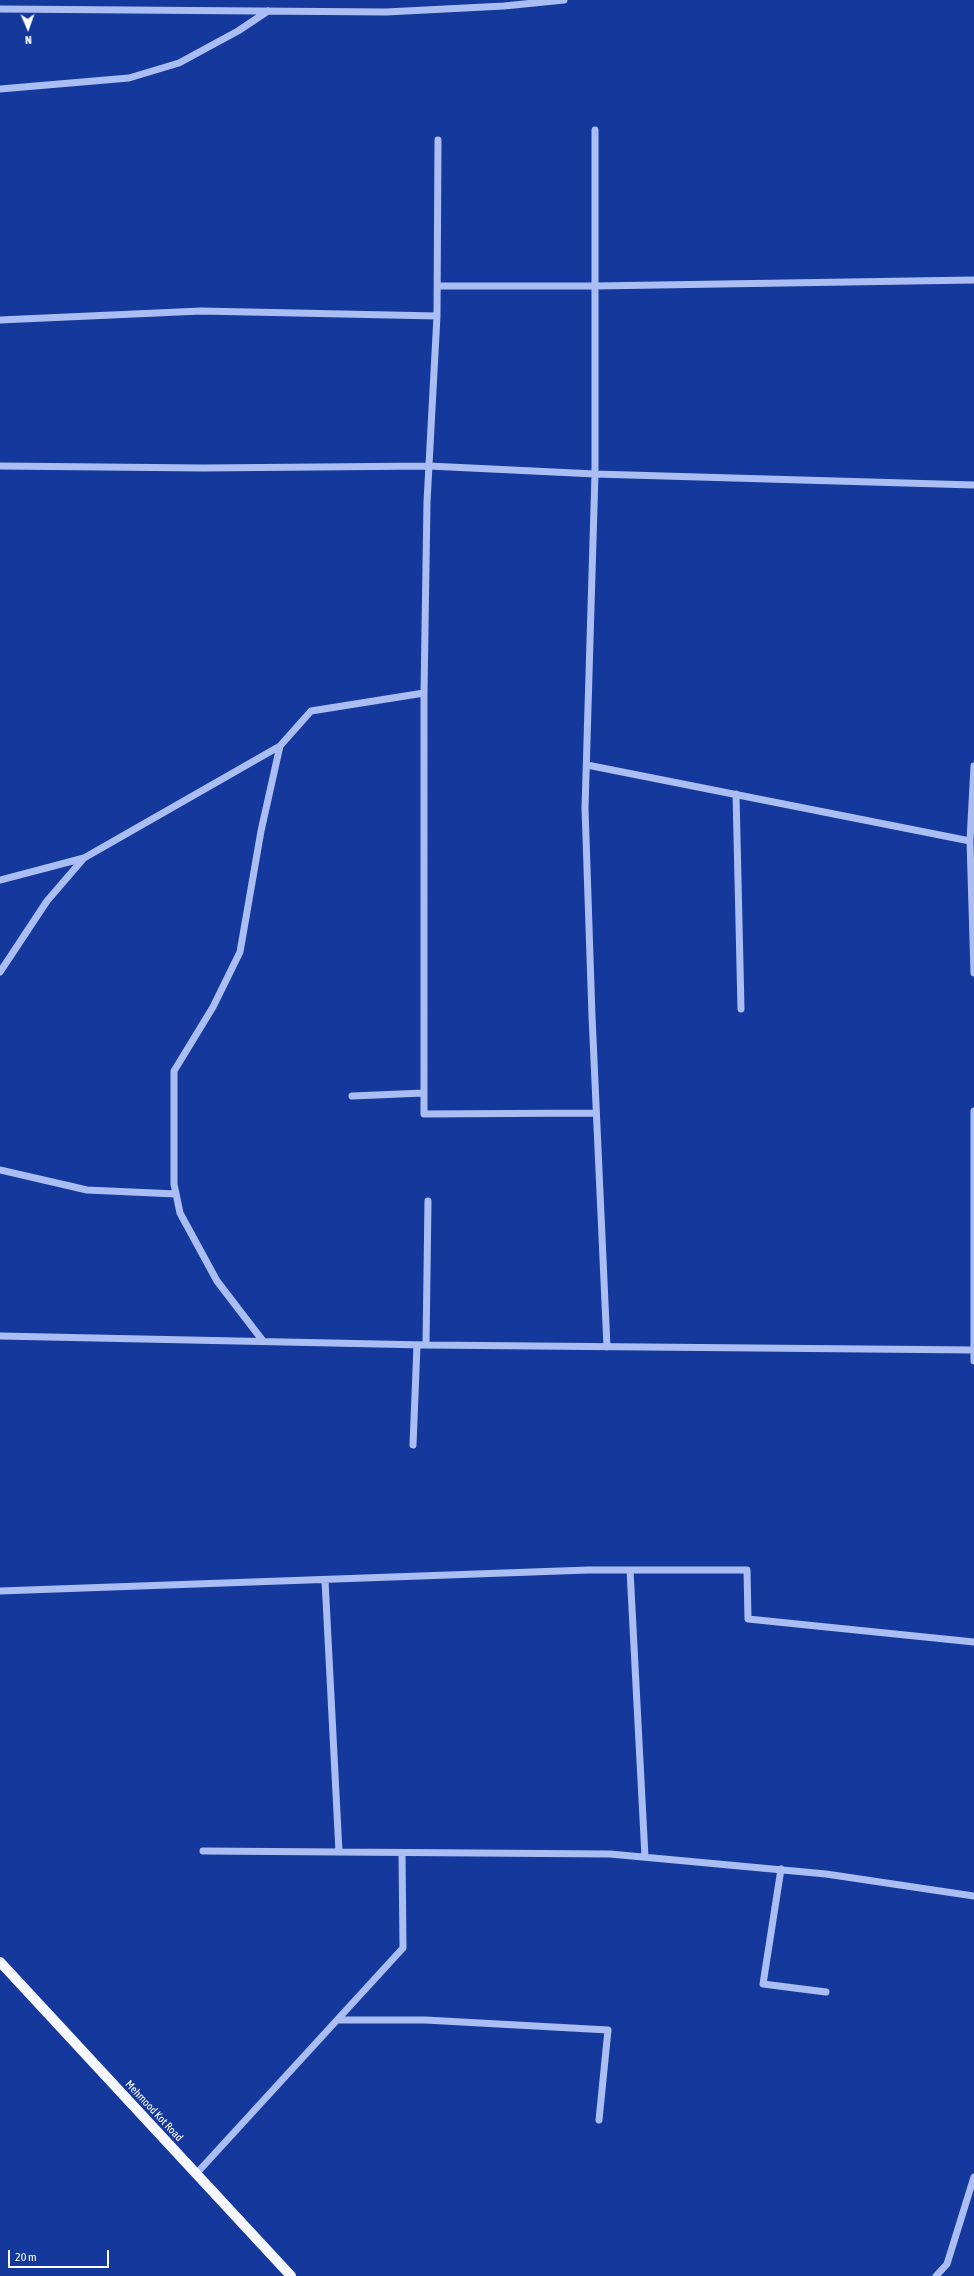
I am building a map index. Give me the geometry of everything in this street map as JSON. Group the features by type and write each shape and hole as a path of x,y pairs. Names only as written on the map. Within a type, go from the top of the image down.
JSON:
{"main road":[{"name":"Mehmood Kot Road","path":"0,1962 291,2276"}],"street":[{"path":"1,11 386,12 504,6 564,0"},
{"path":"0,89 129,78 143,74 179,63 238,31 268,11"},
{"path":"595,130 595,474 586,824 596,1113 607,1347"},
{"path":"438,140 438,286 429,466 424,693 424,1114 596,1113"},
{"path":"438,286 596,286 974,280"},
{"path":"0,320 201,311 437,316"},
{"path":"0,466 204,468 429,466 595,474 974,485"},
{"path":"0,880 84,858 280,746 311,712 424,693"},
{"path":"263,1341 217,1281 180,1213 174,1184 174,1071 213,1007 240,952 261,832 280,746"},
{"path":"587,765 970,841"},
{"path":"974,766 970,841 974,973"},
{"path":"736,794 741,1009"},
{"path":"0,972 47,901 84,858"},
{"path":"352,1096 424,1093"},
{"path":"974,1111 974,1361"},
{"path":"0,1170 87,1190 176,1194"},
{"path":"426,1345 428,1201"},
{"path":"0,1336 417,1345 974,1350"},
{"path":"413,1445 417,1345"},
{"path":"630,1570 645,1857"},
{"path":"0,1591 630,1570 747,1570 748,1619 974,1642"},
{"path":"325,1580 339,1852"},
{"path":"203,1851 610,1854 826,1874 974,1896"},
{"path":"196,2174 339,2020 403,1948 402,1853"},
{"path":"781,1869 763,1984 826,1992"},
{"path":"339,2020 425,2020 608,2030 599,2120"},
{"path":"936,2276 947,2264 974,2177"}]}
